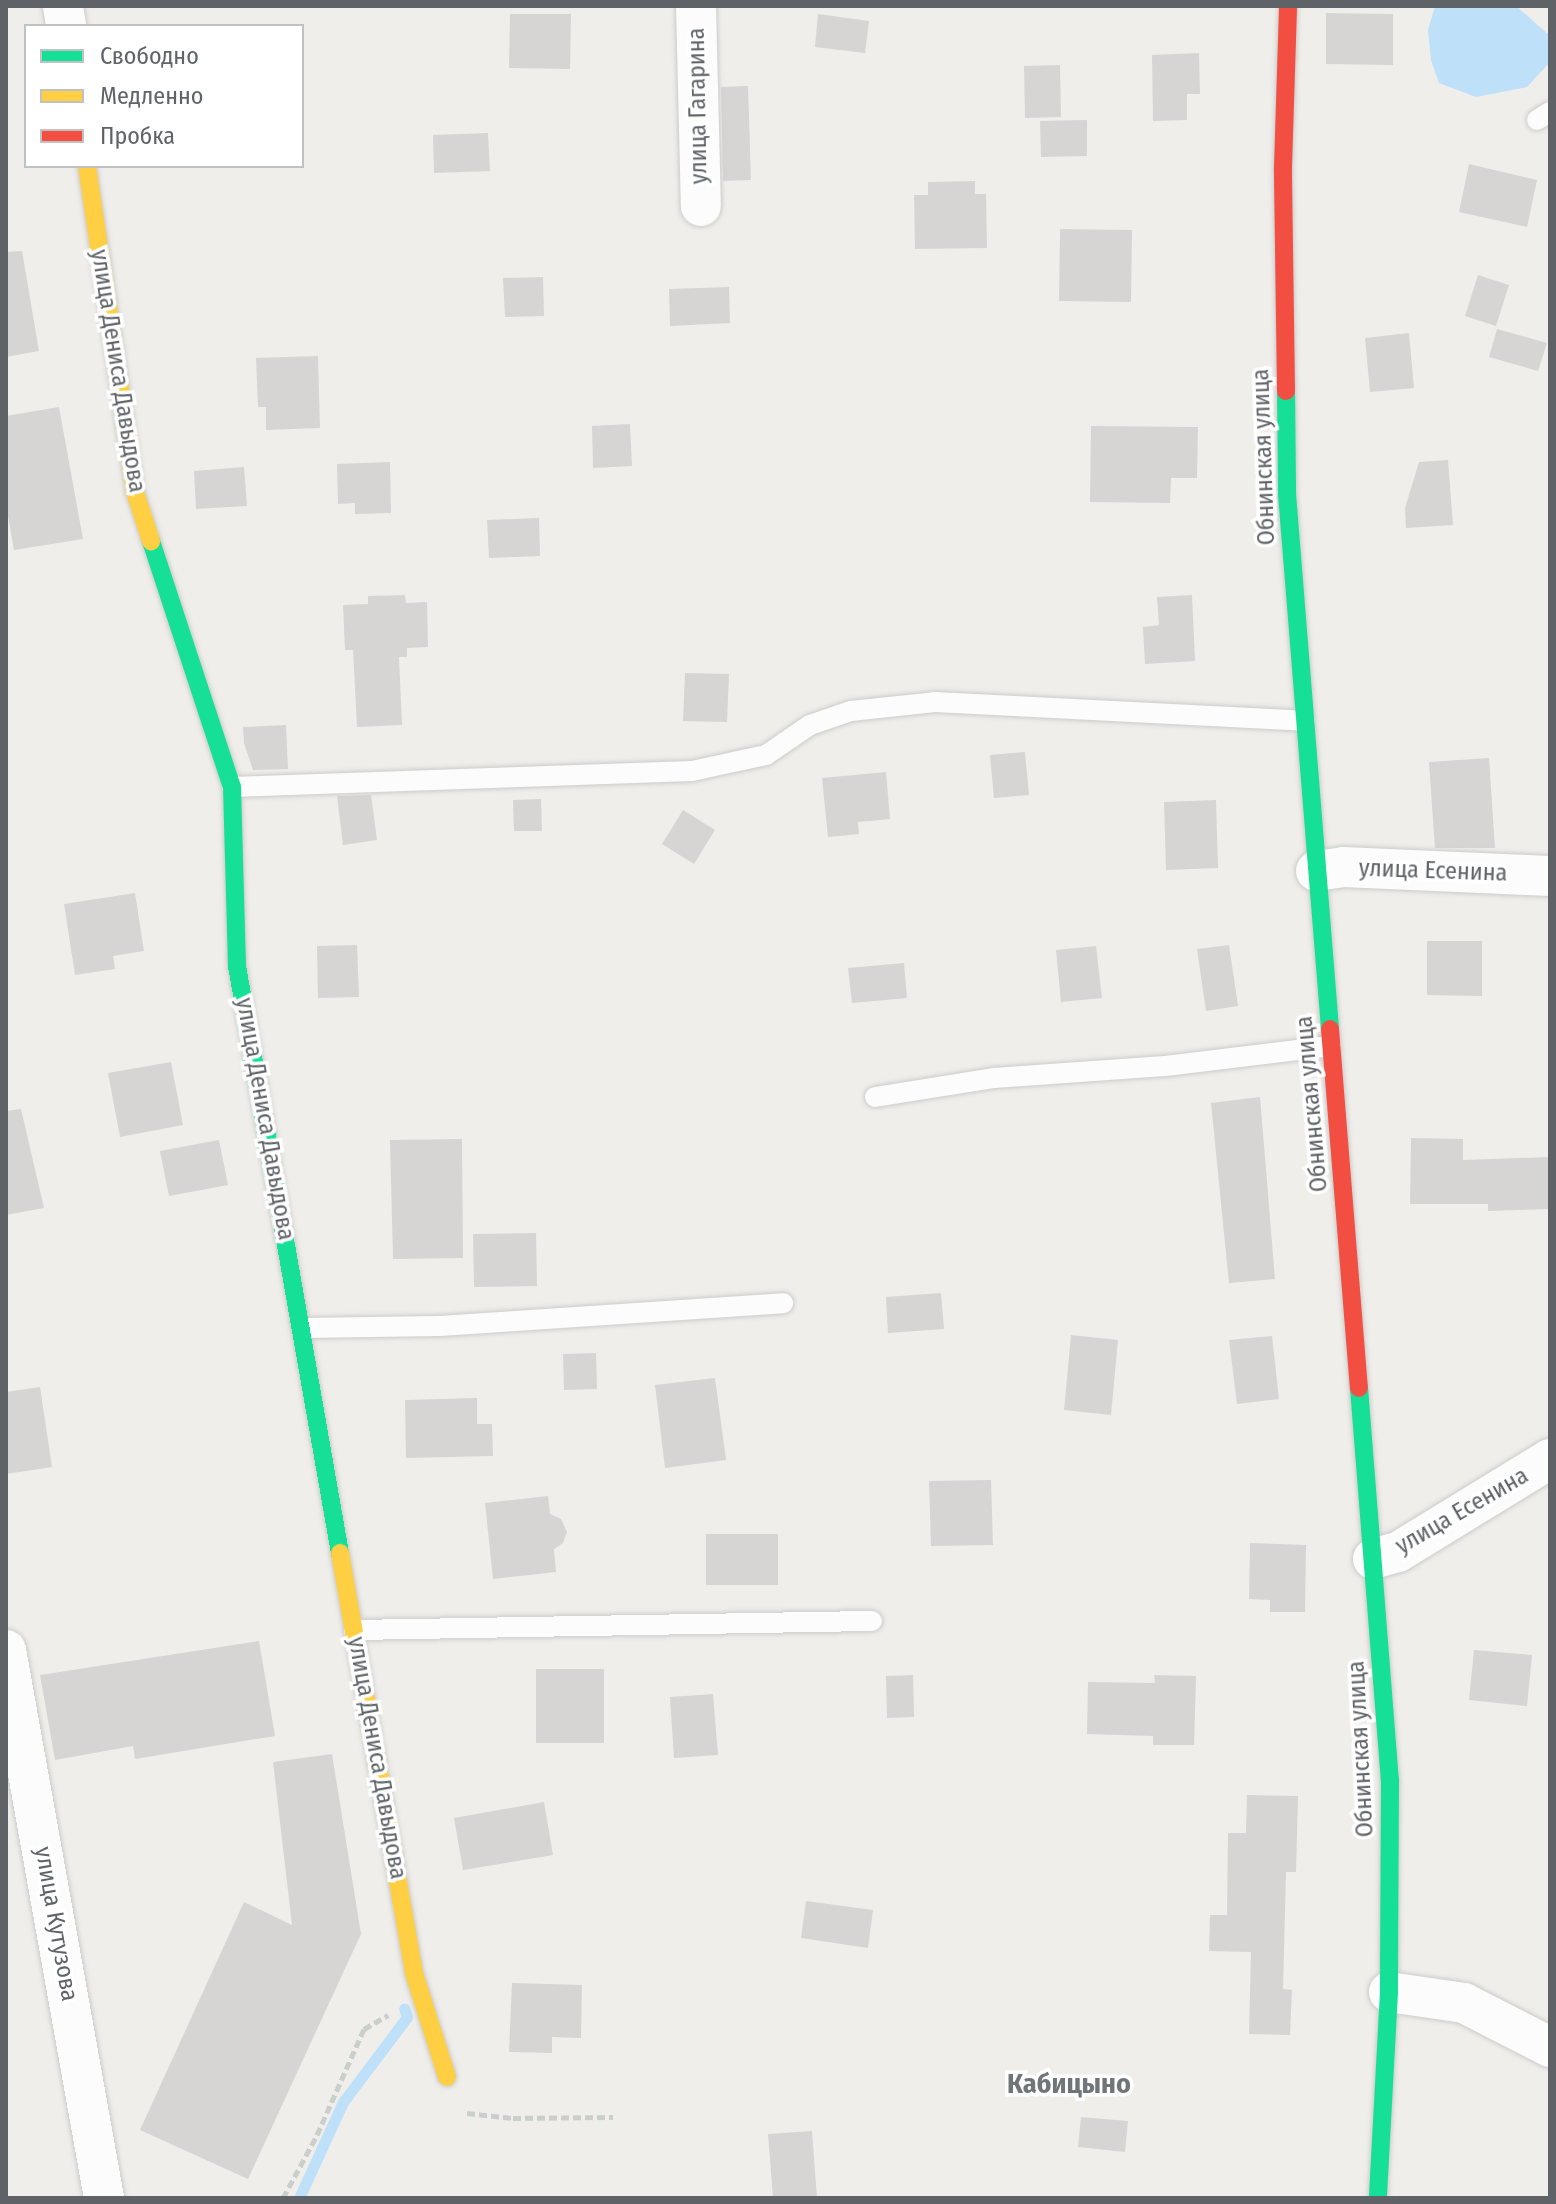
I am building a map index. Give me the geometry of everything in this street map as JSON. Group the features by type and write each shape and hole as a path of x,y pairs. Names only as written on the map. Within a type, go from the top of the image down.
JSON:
{"street":[{"name":"улица Гагарина","path":"696,6 701,206"},
{"name":"Обнинская улица","path":"1288,6 1283,167 1287,494 1390,1781 1389,1992 1378,2198"},
{"name":"улица Дениса Давыдова","path":"87,168 135,492 232,787 237,966 422,1999 447,2077"},
{"name":"улица Есенина","path":"1316,871 1343,867 1550,876"},
{"name":"улица Есенина","path":"1373,1559 1398,1552 1550,1459"},
{"name":"улица Кутузова","path":"6,1650 104,2198"},
{"path":"1389,1992 1464,2003 1550,2047"}],"lane":[{"path":"232,787 692,771 766,755 810,725 851,711 935,702 1305,721"},
{"path":"875,1097 994,1078 1165,1066 1331,1046"},
{"path":"302,1328 440,1326 783,1303"},
{"path":"354,1630 872,1621"}],"path":[{"path":"283,2198 317,2135 364,2029 422,1999"},
{"path":"447,2077 458,2112 513,2118 613,2117"}],"water":[{"path":"1435,6 1516,6 1549,35 1550,62 1527,87 1476,97 1439,83 1431,60 1428,30"}],"building":[{"path":"1326,13 1393,14 1393,65 1326,64"},
{"path":"510,14 571,14 570,69 509,68"},
{"path":"818,14 869,21 865,53 815,47"},
{"path":"1199,53 1200,94 1187,94 1187,120 1153,121 1152,55"},
{"path":"1060,65 1061,117 1025,118 1024,66"},
{"path":"748,86 751,180 723,181 721,87"},
{"path":"1087,120 1087,156 1041,157 1040,121"},
{"path":"488,133 490,171 434,173 433,135"},
{"path":"1469,164 1537,180 1527,227 1459,212"},
{"path":"975,181 975,194 986,194 987,248 915,249 914,195 928,195 928,182"},
{"path":"1060,229 1132,230 1131,302 1059,301"},
{"path":"22,251 39,351 6,357 6,252"},
{"path":"1478,275 1509,285 1496,326 1465,316"},
{"path":"543,277 544,316 505,317 503,278"},
{"path":"729,287 730,323 670,326 669,289"},
{"path":"1497,329 1547,343 1538,371 1489,357"},
{"path":"1409,333 1414,388 1370,392 1365,338"},
{"path":"318,356 320,428 266,430 266,407 258,407 256,358"},
{"path":"59,407 83,539 14,550 6,505 6,416"},
{"path":"630,424 632,466 593,468 592,426"},
{"path":"1091,426 1198,427 1197,478 1171,478 1170,503 1090,502"},
{"path":"1448,460 1453,525 1406,528 1405,508 1419,462"},
{"path":"390,462 391,513 355,514 355,503 338,504 337,464"},
{"path":"244,467 247,506 196,509 194,471"},
{"path":"539,518 540,556 489,558 487,520"},
{"path":"405,595 406,603 427,602 428,647 407,648 407,657 399,657 402,725 357,727 353,650 345,650 343,605 368,604 368,596"},
{"path":"1192,595 1195,661 1145,664 1143,627 1159,625 1157,597"},
{"path":"685,673 729,674 727,722 683,721"},
{"path":"286,725 288,769 253,770 244,743 243,727"},
{"path":"1025,752 1029,795 994,798 990,755"},
{"path":"1489,758 1495,848 1435,848 1429,762"},
{"path":"886,772 890,819 858,822 859,834 828,837 822,778"},
{"path":"371,795 377,840 343,845 337,796"},
{"path":"541,799 542,831 514,831 513,800"},
{"path":"1216,800 1218,868 1166,870 1164,802"},
{"path":"683,810 715,830 694,864 662,844"},
{"path":"135,893 144,951 113,956 115,969 75,975 64,904"},
{"path":"1427,941 1482,941 1482,996 1427,995"},
{"path":"357,945 359,997 318,998 317,946"},
{"path":"1229,945 1238,1006 1206,1011 1197,949"},
{"path":"1096,946 1102,998 1061,1002 1056,950"},
{"path":"904,963 907,998 852,1003 848,968"},
{"path":"171,1062 183,1125 120,1137 108,1073"},
{"path":"1260,1097 1275,1279 1229,1283 1211,1103"},
{"path":"21,1109 44,1208 6,1215 6,1111"},
{"path":"1411,1138 1463,1139 1463,1160 1550,1157 1550,1209 1488,1211 1488,1204 1410,1204"},
{"path":"462,1139 463,1258 393,1259 390,1140"},
{"path":"219,1140 228,1185 169,1196 160,1151"},
{"path":"536,1233 537,1286 474,1287 473,1234"},
{"path":"941,1293 944,1329 888,1333 886,1297"},
{"path":"1071,1335 1118,1340 1111,1415 1064,1410"},
{"path":"1272,1336 1279,1399 1237,1404 1229,1340"},
{"path":"596,1353 597,1389 564,1390 563,1354"},
{"path":"715,1378 726,1460 665,1468 655,1385"},
{"path":"40,1387 52,1467 6,1474 6,1392"},
{"path":"477,1398 477,1424 492,1424 493,1456 406,1458 405,1400"},
{"path":"991,1480 993,1545 931,1546 929,1481"},
{"path":"548,1496 550,1514 561,1519 567,1532 563,1543 554,1549 556,1572 493,1579 485,1503"},
{"path":"706,1534 778,1534 778,1585 706,1585"},
{"path":"1250,1543 1306,1545 1305,1612 1270,1612 1270,1600 1249,1599"},
{"path":"259,1641 275,1736 135,1759 133,1746 55,1760 40,1675"},
{"path":"1474,1650 1532,1655 1527,1706 1469,1700"},
{"path":"536,1669 604,1669 604,1743 536,1743"},
{"path":"913,1675 914,1717 887,1718 886,1676"},
{"path":"1154,1675 1196,1676 1194,1745 1153,1745 1153,1736 1087,1734 1088,1682 1155,1683"},
{"path":"713,1694 718,1755 674,1758 670,1697"},
{"path":"332,1754 361,1934 248,2179 140,2130 244,1902 292,1925 273,1762"},
{"path":"1247,1795 1298,1796 1296,1872 1286,1872 1283,1989 1292,1990 1290,2035 1249,2034 1251,1952 1209,1951 1210,1915 1227,1915 1228,1833 1246,1833"},
{"path":"544,1802 553,1855 463,1870 454,1818"},
{"path":"806,1901 873,1910 868,1948 801,1938"},
{"path":"512,1983 582,1985 581,2038 552,2037 552,2053 509,2052"},
{"path":"1081,2117 1128,2121 1125,2152 1078,2147"},
{"path":"812,2131 817,2198 773,2198 768,2134"}],"waterway":[{"path":"299,2198 343,2102 407,2017 404,2008"}],"traffic: fast":[{"path":"1286,391 1287,494 1330,1029"},
{"path":"151,541 232,787 237,966 340,1553"},
{"path":"1359,1388 1390,1781 1389,1992 1378,2198"}],"traffic: slow":[{"path":"87,168 135,492 151,541"},
{"path":"340,1553 414,1973 447,2077"}],"traffic: jam":[{"path":"1286,391 1283,167 1288,6"},
{"path":"1330,1029 1359,1388"}],"district":[{"name":"Кабицыно","path":"1069,2084"}]}
